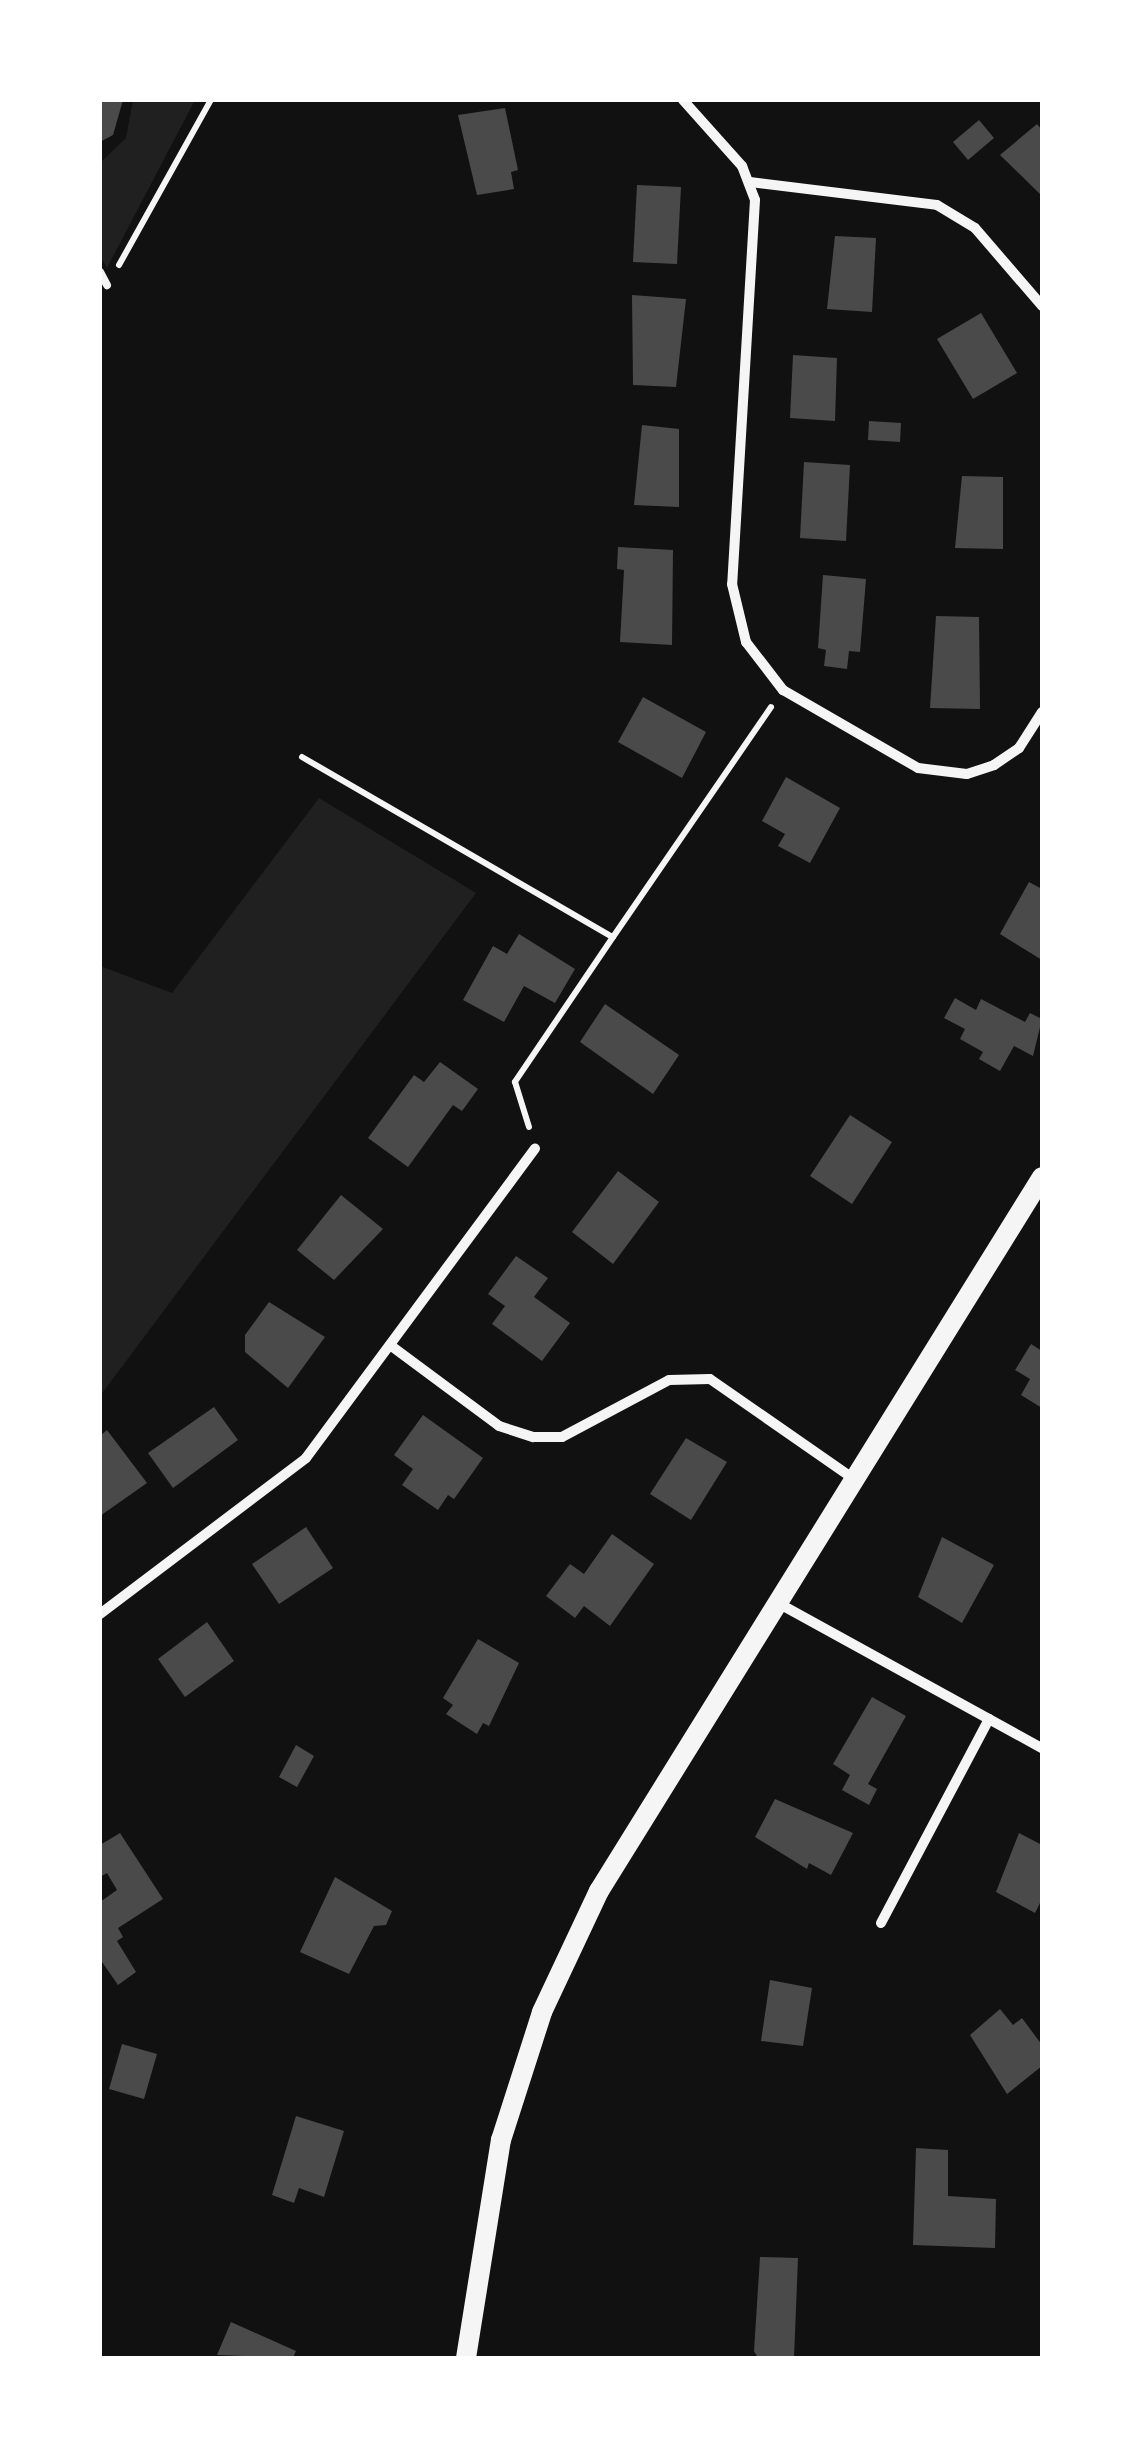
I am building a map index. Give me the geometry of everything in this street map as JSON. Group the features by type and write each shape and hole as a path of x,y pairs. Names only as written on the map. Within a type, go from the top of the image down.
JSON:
{"main road":[{"path":"466,2358 501,2140 542,2012 600,1892 1042,1177"}],"street":[{"path":"683,100 750,182 756,233 732,584 746,642 782,690 905,763 950,774 1007,758 1042,712"},
{"path":"750,182 937,205 975,228 1042,306"},
{"path":"100,1614 306,1458 536,1148"},
{"path":"390,1344 500,1426 533,1437 562,1437 669,1380 710,1378 855,1479"},
{"path":"778,1604 1042,1748"},
{"path":"881,1923 988,1719"}],"lane":[{"path":"100,272 108,285"}],"path":[{"path":"108,285 211,100"},
{"path":"536,1148 515,1082 782,690"},
{"path":"302,757 613,937"}],"shaded area":[{"path":"133,100 195,100 107,268 100,256 100,163 126,138"},
{"path":"319,798 476,893 100,1396 100,966 172,993"}],"building":[{"path":"100,100 123,100 113,135 100,142"},
{"path":"505,108 518,170 511,172 514,189 477,195 458,115"},
{"path":"979,120 994,138 968,160 953,142"},
{"path":"1037,124 1042,130 1042,196 1000,155"},
{"path":"637,185 681,187 677,264 633,262"},
{"path":"835,236 876,238 872,312 827,309"},
{"path":"632,295 686,299 676,387 633,385"},
{"path":"981,313 1017,373 973,399 937,339"},
{"path":"793,355 837,358 835,421 790,418"},
{"path":"869,421 901,423 900,442 868,440"},
{"path":"642,425 679,429 679,507 634,505"},
{"path":"804,462 850,465 846,541 800,538"},
{"path":"962,476 1003,477 1003,549 955,548"},
{"path":"618,547 673,550 672,645 620,642 624,570 617,569"},
{"path":"823,575 866,579 860,652 849,651 847,669 824,666 826,650 818,648"},
{"path":"936,616 979,617 980,709 930,708"},
{"path":"643,697 706,732 682,778 618,742"},
{"path":"786,777 840,808 810,863 778,846 785,834 762,821"},
{"path":"1029,882 1042,889 1042,960 1000,934"},
{"path":"519,934 575,969 555,1003 524,986 504,1022 463,1000 493,946 507,954"},
{"path":"955,998 976,1010 981,999 1025,1022 1030,1013 1042,1019 1033,1056 1014,1046 1000,1071 979,1059 983,1052 960,1039 965,1029 944,1018"},
{"path":"605,1004 679,1055 653,1094 580,1042"},
{"path":"440,1062 478,1089 462,1111 453,1105 408,1167 368,1138 414,1075 424,1082"},
{"path":"850,1115 892,1142 852,1204 810,1176"},
{"path":"618,1171 659,1202 613,1264 572,1232"},
{"path":"341,1195 383,1229 334,1280 297,1250"},
{"path":"516,1256 548,1278 534,1297 570,1323 542,1361 492,1324 505,1306 488,1294"},
{"path":"269,1302 325,1337 288,1388 245,1352 245,1335"},
{"path":"1031,1344 1042,1351 1042,1408 1021,1395 1030,1379 1015,1370"},
{"path":"214,1407 238,1440 173,1488 148,1453"},
{"path":"423,1415 483,1458 454,1499 448,1495 438,1510 402,1485 413,1469 394,1455"},
{"path":"107,1430 147,1483 100,1516 100,1436"},
{"path":"686,1438 727,1462 691,1520 650,1494"},
{"path":"306,1527 333,1568 279,1604 252,1564"},
{"path":"612,1534 654,1564 610,1626 584,1606 575,1618 546,1596 570,1564 584,1574"},
{"path":"942,1537 994,1565 962,1623 918,1597"},
{"path":"207,1622 234,1661 185,1697 158,1659"},
{"path":"478,1639 519,1663 489,1726 483,1723 477,1734 446,1714 453,1705 443,1698"},
{"path":"872,1697 906,1716 868,1784 877,1789 869,1805 842,1790 850,1775 833,1764"},
{"path":"296,1745 314,1756 297,1787 279,1777"},
{"path":"775,1799 853,1833 831,1875 809,1863 807,1869 755,1837"},
{"path":"120,1833 163,1899 118,1928 123,1937 117,1941 136,1972 118,1985 100,1959 100,1902 117,1890 107,1873 100,1877 100,1845"},
{"path":"1019,1833 1042,1845 1042,1899 1035,1913 996,1892"},
{"path":"335,1877 392,1911 386,1925 374,1926 349,1974 300,1952"},
{"path":"770,1980 812,1988 803,2046 761,2041"},
{"path":"1000,2009 1013,2025 1022,2018 1042,2045 1042,2066 1007,2094 970,2035"},
{"path":"122,2044 157,2054 144,2099 109,2089"},
{"path":"296,2116 344,2131 324,2197 299,2188 294,2203 272,2195"},
{"path":"916,2148 948,2150 948,2196 996,2199 995,2248 913,2245"},
{"path":"760,2257 798,2258 794,2358 758,2358 754,2351"},
{"path":"231,2322 296,2351 293,2358 217,2355"}]}
